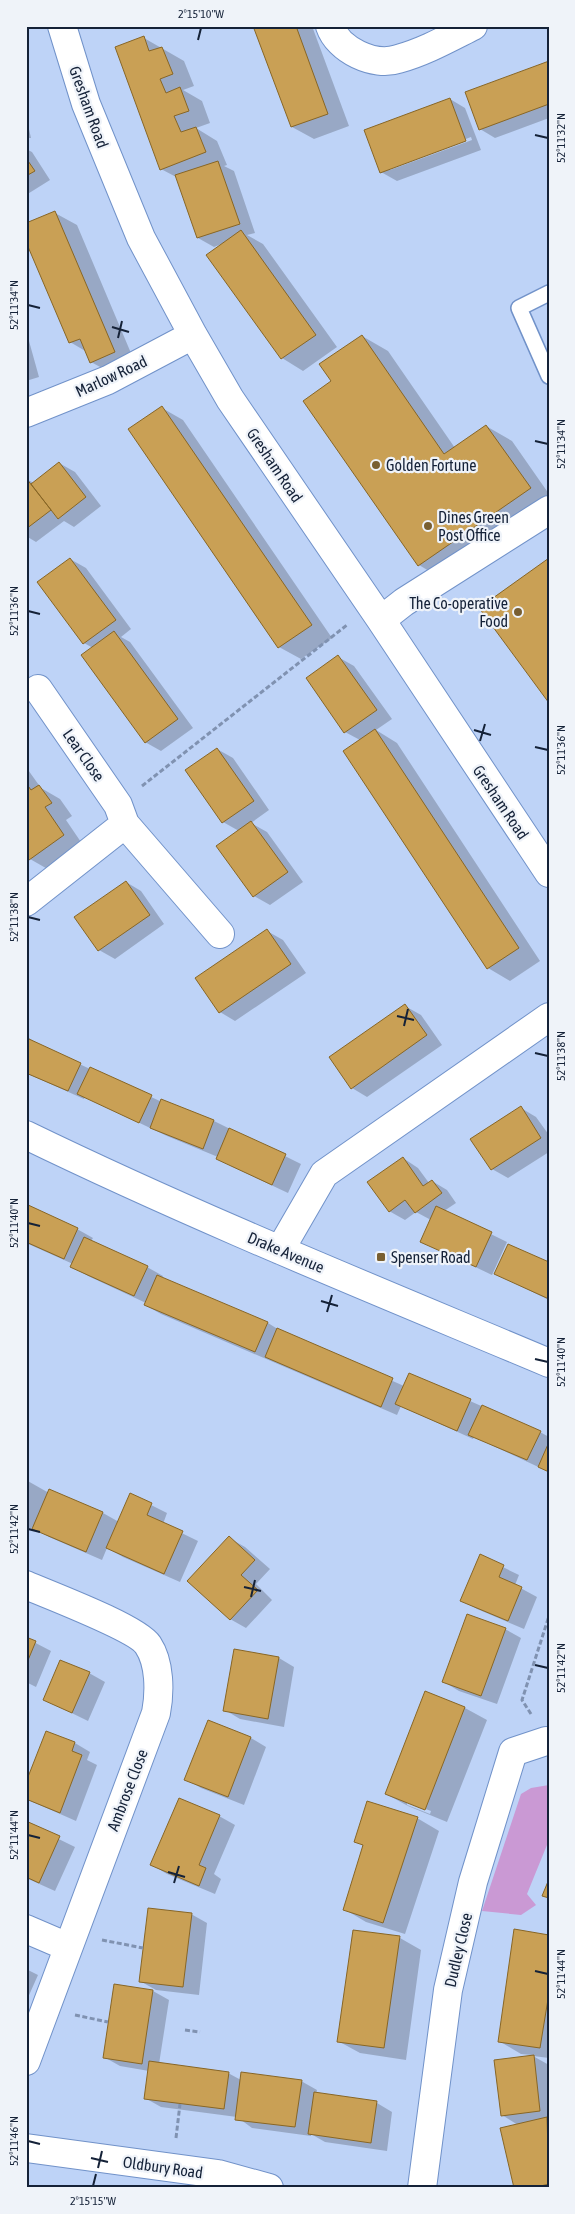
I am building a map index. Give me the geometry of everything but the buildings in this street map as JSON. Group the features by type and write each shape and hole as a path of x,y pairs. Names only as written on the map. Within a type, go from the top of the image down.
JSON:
{"street":[{"name":"Gresham Road","path":"62,26 86,104 141,238 193,335 230,399 376,613 549,873"},
{"path":"330,26 333,34 346,48 362,56 382,60 397,60 473,26"},
{"name":"Marlow Road","path":"26,413 108,380 193,335"},
{"path":"376,613 404,602 549,510"},
{"name":"Lear Close","path":"38,689 121,815 220,934"},
{"path":"26,902 121,815"},
{"path":"280,1250 324,1174 549,1017"},
{"name":"Drake Avenue","path":"26,1134 112,1177 549,1363"},
{"name":"Ambrose Close","path":"26,1585 128,1630 148,1644 158,1674 160,1694 156,1713 26,2061"},
{"name":"Dudley Close","path":"422,2188 425,2182 448,1990 473,1882 513,1752 547,1740"},
{"path":"26,1929 71,1940"},
{"name":"Oldbury Road","path":"26,2148 218,2174 269,2188"}],"lane":[{"path":"549,294 519,308 549,376"}],"path":[{"path":"121,815 376,613"},
{"path":"547,1740 522,1700 549,1616"},
{"path":"71,1940 143,1948"},
{"path":"185,2030 200,2032"}],"shaded area":[{"path":"549,1785 549,1840 527,1894 536,1905 521,1915 482,1911 521,1794 531,1788"}],"place":[{"name":"Golden Fortune","path":"376,465"},
{"name":"Dines Green Post Office","path":"428,526"},
{"name":"The Co-operative Food","path":"518,612"},
{"name":"Spenser Road","path":"381,1257"}]}
